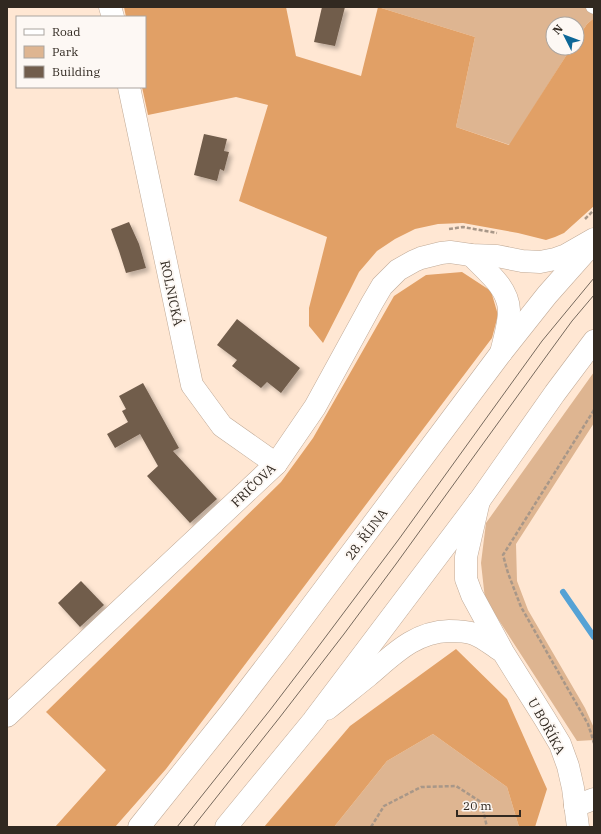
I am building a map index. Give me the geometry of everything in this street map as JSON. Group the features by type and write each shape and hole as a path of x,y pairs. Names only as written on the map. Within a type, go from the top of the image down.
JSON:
{"street":[{"name":"ROLNICKÁ","path":"129,88 192,385 222,426 276,464"},
{"name":"FRIČOVA","path":"7,716 276,464 315,407 382,286 398,270 414,261 432,255 450,252 471,255 497,256 522,261 540,262 566,255 594,240"},
{"name":"28. ŘÍJNA","path":"139,827 231,712 501,353 547,295 594,240"},
{"path":"471,255 496,281 502,289 508,302 508,320 501,353"},
{"path":"226,827 313,721 480,501 594,341"},
{"name":"U BOŘÍKA","path":"480,501 466,557 466,578 472,596 503,652 560,744 568,766 573,788 585,803 578,827"},
{"path":"313,721 388,658 411,641 427,634 445,631 468,632 475,634 503,652"},
{"path":"565,827 585,803"}],"path":[{"path":"594,410 504,554 508,573 522,607 588,724 594,743"},
{"path":"371,827 384,806 421,787 456,786 481,802 487,827"}],"green space":[{"path":"378,7 594,7 594,18 585,27 585,16 545,16 545,56 566,56 510,145 456,127 475,37"},
{"path":"594,372 594,423 516,544 517,581 528,610 585,708 594,728 594,740 577,741 485,599 481,563 486,523"},
{"path":"433,734 507,787 519,827 334,827 387,761"}],"shaded area":[{"path":"124,7 286,7 296,56 361,76 378,7 475,37 456,127 509,145 566,56 585,56 585,27 594,18 594,206 564,233 546,240 518,233 463,223 438,224 415,229 395,239 377,251 359,272 323,343 309,326 309,308 327,237 239,201 268,105 236,97 148,115 142,88 146,88 146,16 126,16"},
{"path":"462,272 491,291 498,315 492,338 166,769 115,827 55,827 106,770 46,712 281,482 313,438 394,296 426,275"},
{"path":"456,649 507,699 547,789 535,827 519,827 507,787 433,734 387,761 334,827 264,827 350,726"}],"building":[{"path":"322,7 345,7 335,46 314,42"},
{"path":"204,134 227,139 224,151 229,152 224,171 220,169 217,181 194,175"},
{"path":"129,222 139,244 146,268 126,273 111,229"},
{"path":"237,319 300,368 281,393 267,382 261,388 232,366 237,360 217,345"},
{"path":"143,383 179,448 173,451 217,499 190,523 147,476 158,466 140,434 115,448 107,434 128,422 122,411 126,409 119,396"},
{"path":"81,581 104,605 80,627 58,603"}],"waterway":[{"path":"563,592 594,637"}],"tram line":[{"path":"177,827 312,655 399,539 542,341 594,278"},
{"path":"193,827 344,634 572,321 594,295"}]}
